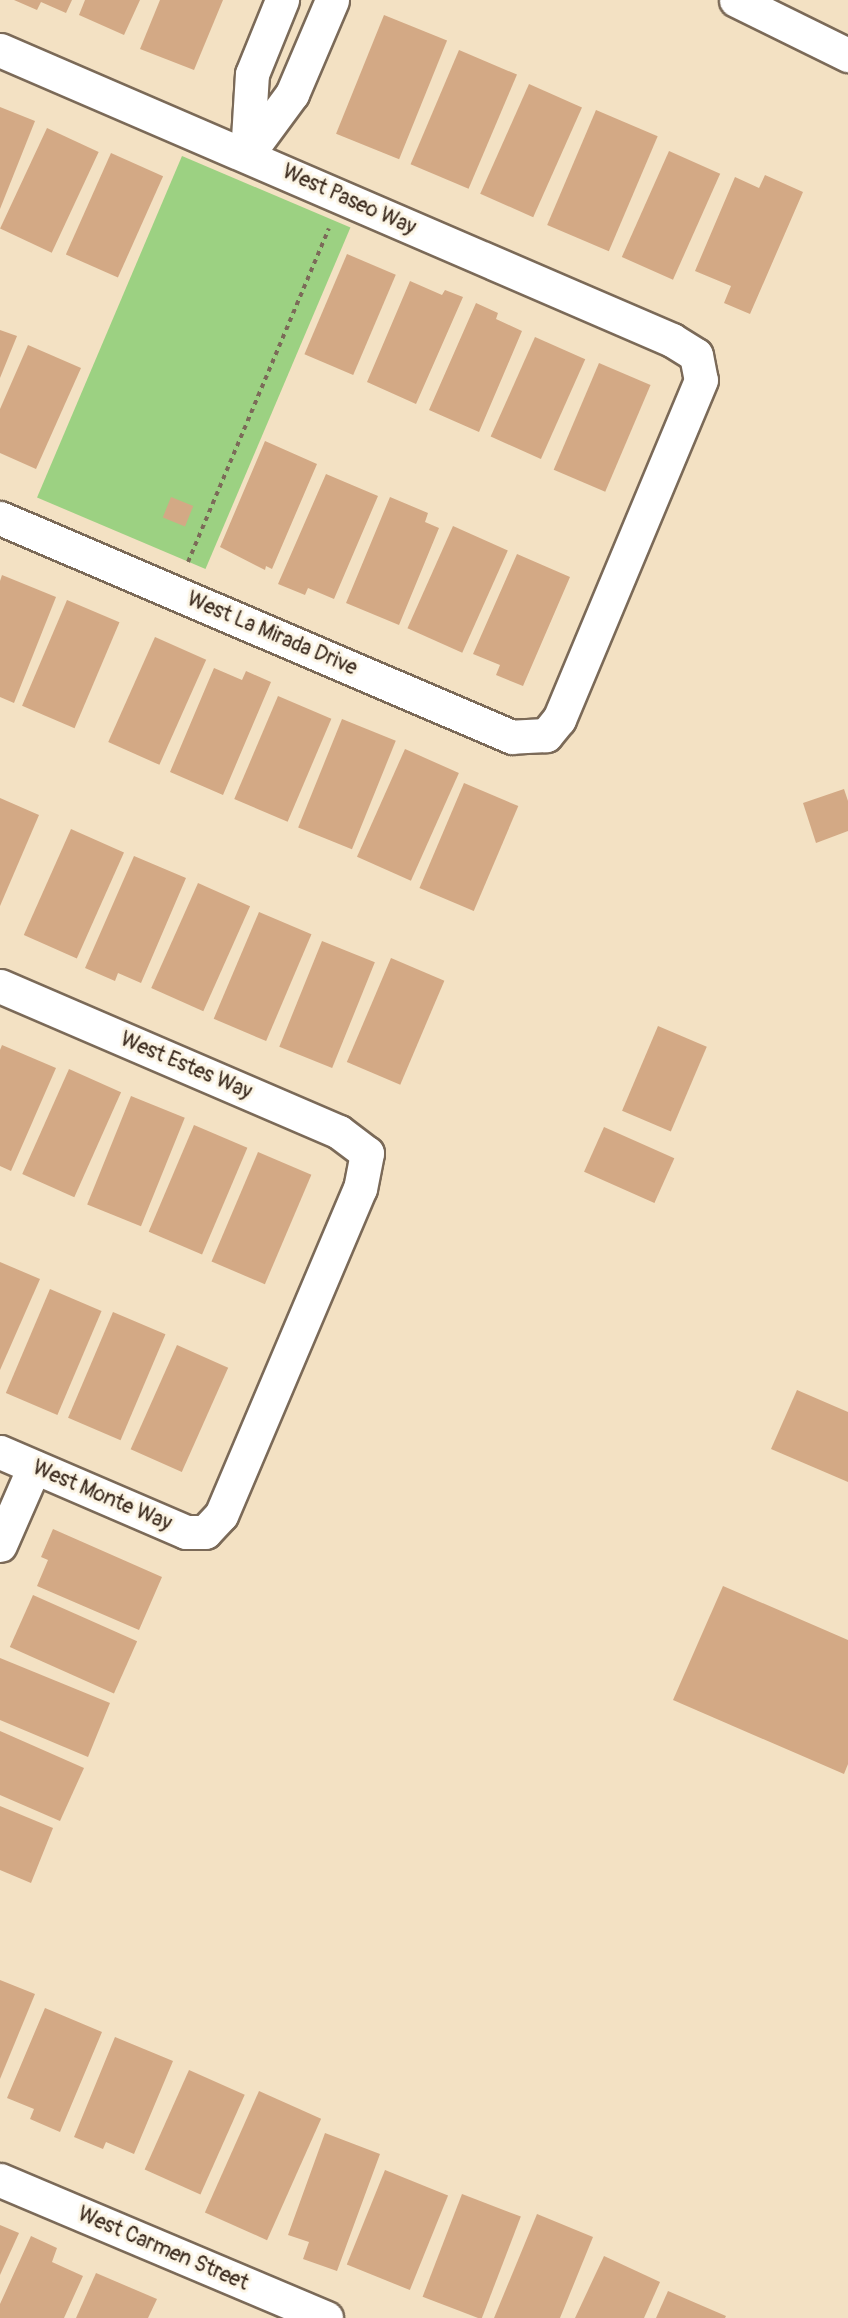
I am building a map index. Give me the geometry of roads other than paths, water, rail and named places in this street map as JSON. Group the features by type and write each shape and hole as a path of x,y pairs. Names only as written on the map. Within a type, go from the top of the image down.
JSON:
{"street":[{"path":"247,155 292,94 332,0"},
{"path":"736,0 848,55"},
{"path":"247,155 252,74 278,9 316,37"},
{"name":"West Paseo Way","path":"0,50 672,340 696,355 701,381 559,719 546,735"},
{"name":"West La Mirada Drive","path":"0,518 512,737 546,735"},
{"name":"West Estes Way","path":"0,986 339,1132 367,1153 360,1188 231,1493 221,1515 205,1532"},
{"name":"West Monte Way","path":"0,1452 186,1532 205,1532"},
{"path":"0,1545 34,1467"},
{"name":"West Carmen Street","path":"0,2180 326,2318"}]}
